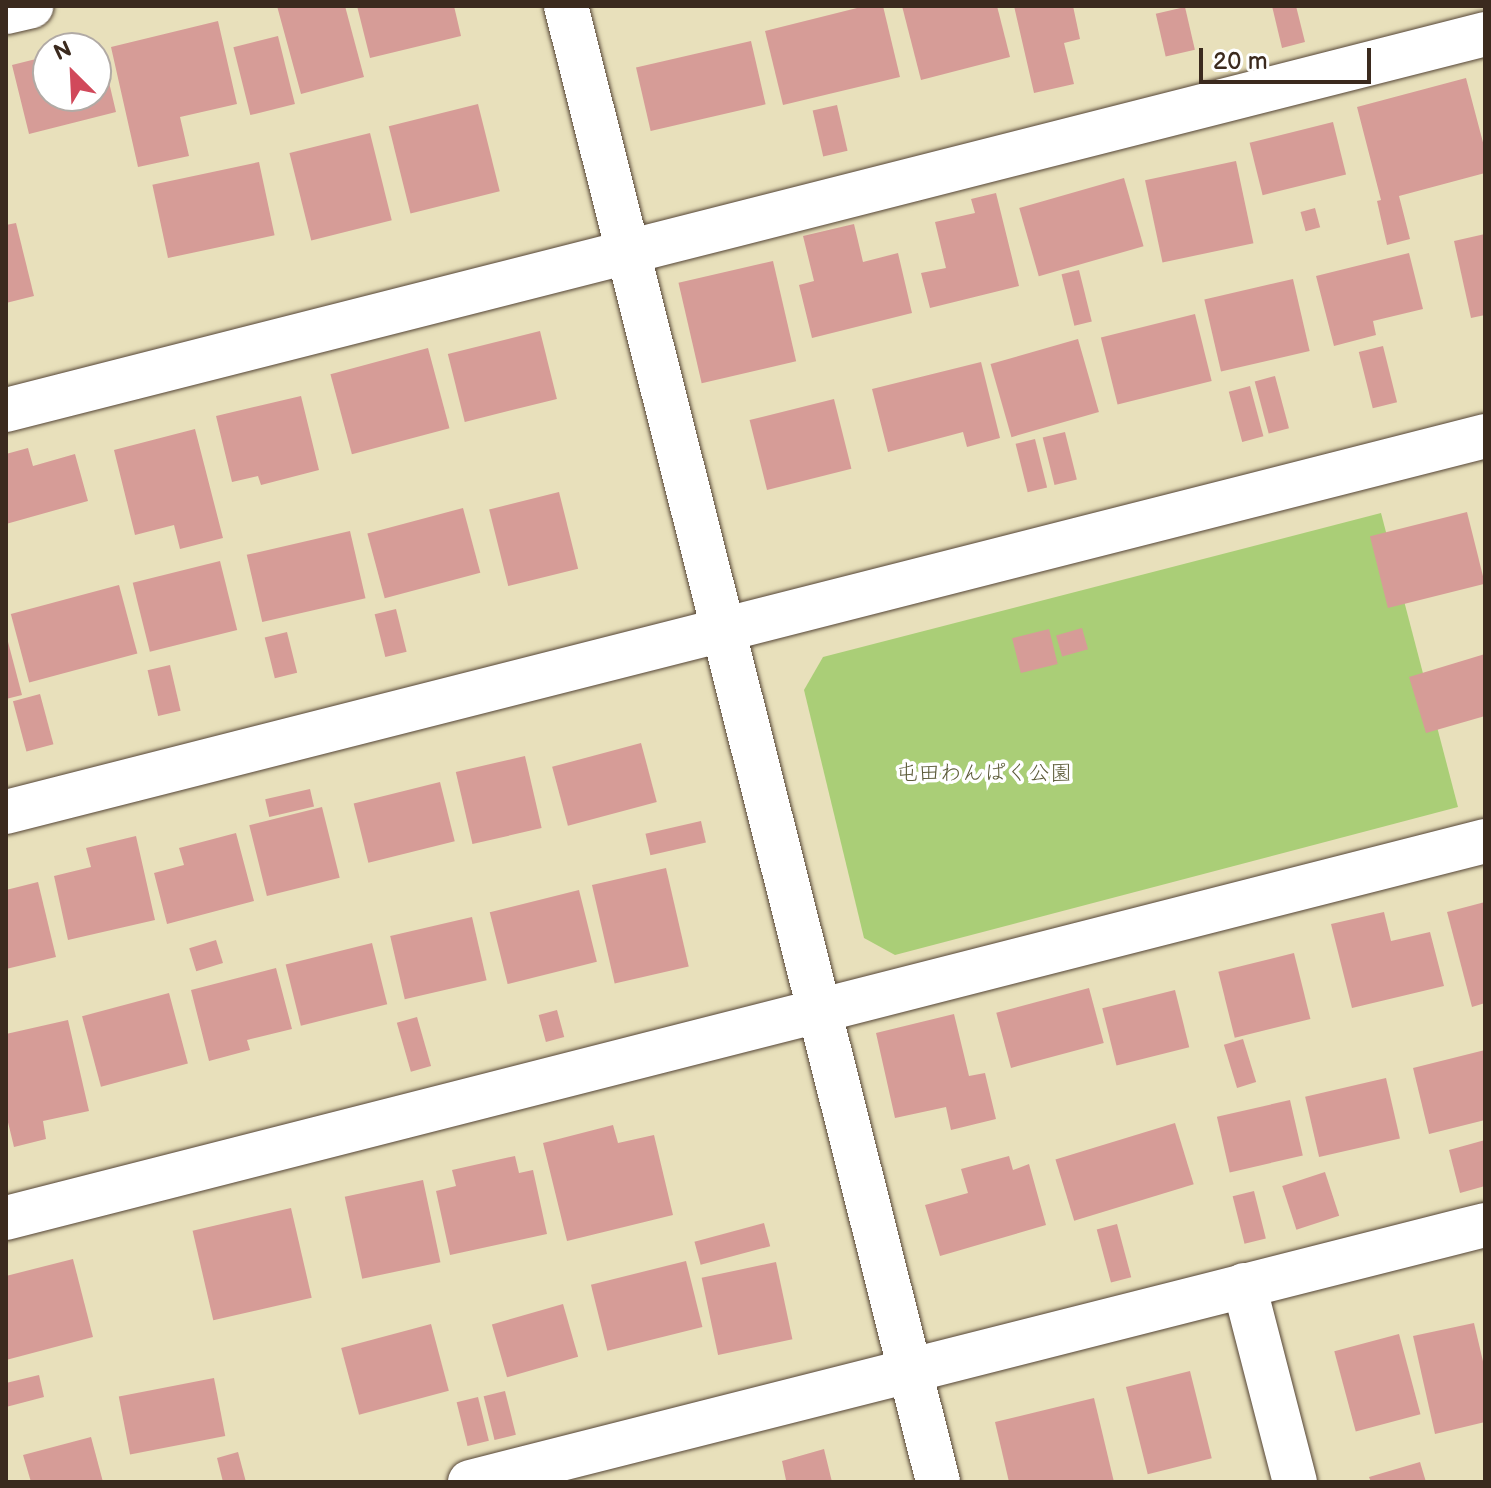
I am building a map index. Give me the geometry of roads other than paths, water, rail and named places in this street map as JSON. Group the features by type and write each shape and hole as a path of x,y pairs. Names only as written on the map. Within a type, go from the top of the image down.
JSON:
{"street":[{"path":"6,12 31,6"},
{"path":"566,6 938,1482"},
{"path":"6,410 1485,34"},
{"path":"6,812 1485,436"},
{"path":"6,1218 1485,841"},
{"path":"470,1482 1485,1225"},
{"path":"1244,1285 1295,1482"}],"park label":[{"name":"屯田わんぱく公園","path":"984,774"}]}
